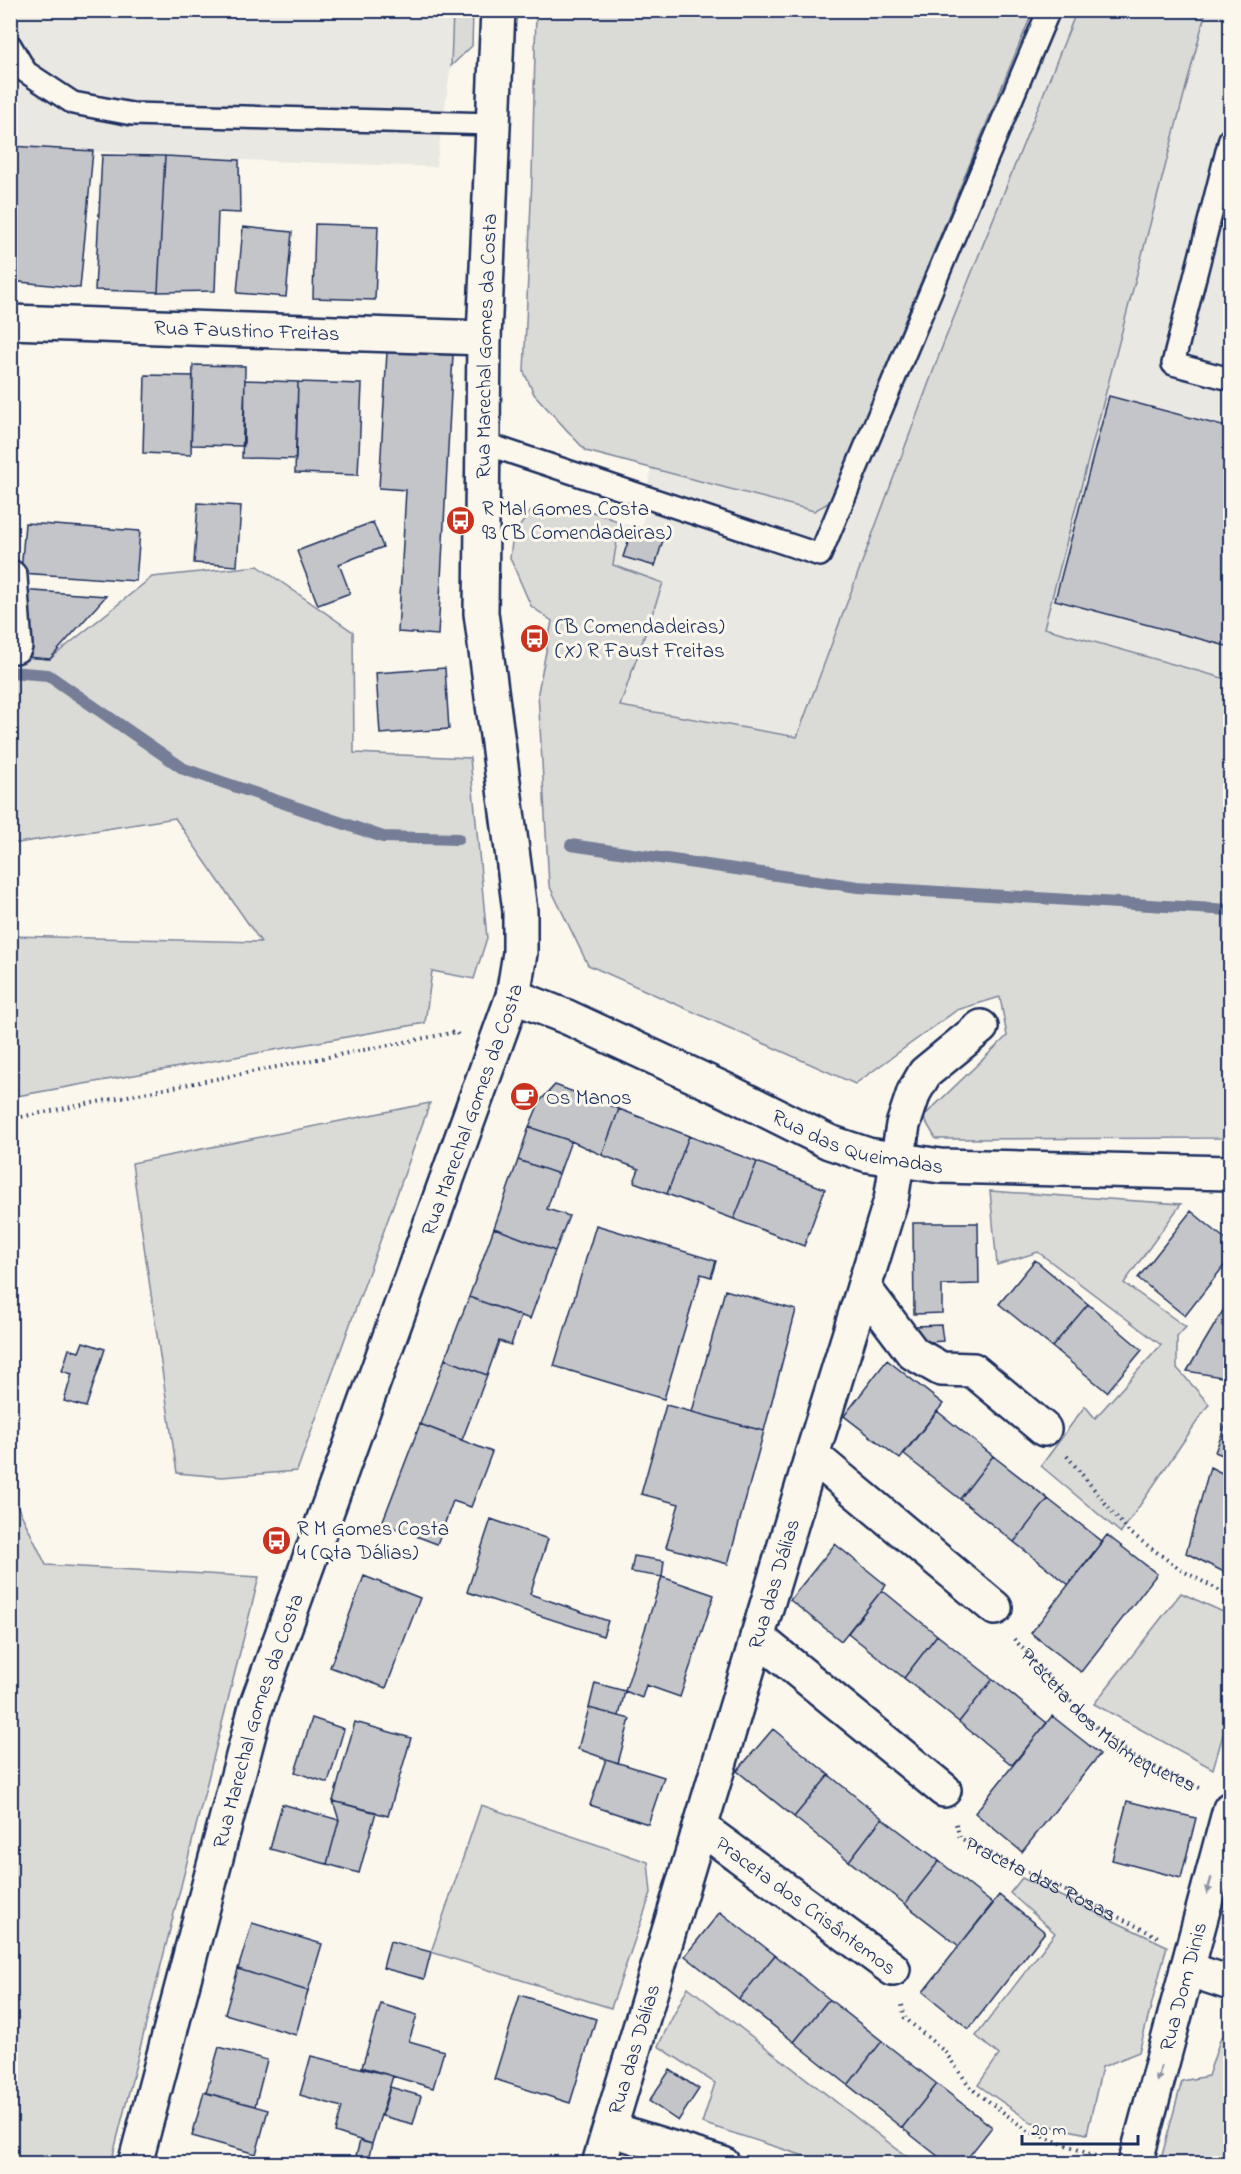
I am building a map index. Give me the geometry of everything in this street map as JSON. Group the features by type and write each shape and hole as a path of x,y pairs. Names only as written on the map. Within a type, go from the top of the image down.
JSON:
{"street":[{"name":"Rua Marechal Gomes da Costa","path":"135,2163 256,1707 513,996 520,952 520,911 481,613 484,338 498,10"},
{"name":"Rua Faustino Freitas","path":"10,322 484,338"},
{"path":"10,577 15,646"},
{"name":"Rua das Queimadas","path":"513,996 567,1017 725,1090 829,1142 868,1155 940,1166 1230,1173"},
{"name":"Rua das Dálias","path":"599,2163 891,1200 903,1125 914,1092 926,1072 981,1027"},
{"path":"864,1288 913,1353 941,1369 972,1370 1044,1429"},
{"path":"812,1455 995,1608"},
{"path":"757,1637 945,1790"},
{"name":"Rua Dom Dinis","path":"1120,2162 1189,1961 1220,1801"},
{"name":"Praceta dos Crisântemos","path":"700,1827 893,1969"},
{"path":"1189,1961 1230,1983"},
{"path":"610,2129 723,2163"}],"lane":[{"path":"483,443 820,555 1049,10"},
{"path":"10,45 26,72 73,103 132,114 493,124"},
{"path":"1230,139 1173,364 1230,379"}],"path":[{"path":"10,1119 456,1032 486,1074"},
{"path":"1044,1429 1128,1531 1181,1570 1230,1596"},
{"name":"Praceta dos Malmequeres","path":"995,1608 1010,1635 1090,1722 1135,1758 1220,1801"},
{"name":"Praceta das Rosas","path":"945,1790 960,1838 1189,1961"},
{"name":"Praceta dos Crisântemos","path":"893,1969 905,2018 945,2052 971,2088 1028,2131 1120,2162"}],"shaded area":[{"path":"1077,10 1206,11 1044,628 1230,680 1230,1138 936,1139 923,1117 1007,1036 1000,997 957,1010 855,1084 588,965 549,885 538,692 552,621 531,606 510,558 513,535 531,511 585,509 620,522 613,565 663,583 620,706 797,737 944,342"},
{"path":"10,11 473,11 472,46 451,66 436,167 239,160 11,146"},
{"path":"453,11 473,11 472,46 451,66"},
{"path":"536,11 1033,11 830,502 814,511 586,451 534,394 524,372"},
{"path":"570,11 1230,11 1230,804 805,738 619,706 663,583 613,565 620,522 642,529 653,452"},
{"path":"258,566 353,632 354,753 470,758 487,938 474,979 432,971 425,1023 11,1097 11,936 261,942 175,818 11,844 11,656 50,659 152,577"},
{"path":"430,1103 297,1471 222,1477 177,1473 132,1163"},
{"path":"990,1191 1181,1204 1124,1283 1186,1327 1177,1337 1177,1368 1209,1404 1121,1533 1041,1466 1085,1406 1095,1418 1161,1345 1038,1252 997,1265"},
{"path":"11,1493 46,1565 259,1577 111,2163 11,2163"},
{"path":"1181,1593 1230,1615 1230,1711 1213,1769 1094,1704"},
{"path":"481,1805 648,1862 651,1893 611,2008 431,1952"},
{"path":"1022,1878 1167,1946 1139,2052 1102,2067 1087,2134 1031,2122 978,2085 999,2055 976,2036 1055,1933 1010,1893"},
{"path":"688,1987 915,2163 826,2163 702,2123 715,2083 658,2046"},
{"path":"1221,2037 1230,2041 1230,2163 1160,2163 1182,2081 1208,2076"}],"building":[{"path":"239,10 336,10 336,14"},
{"path":"10,146 93,151 80,288 10,281"},
{"path":"102,155 165,156 158,292 95,290"},
{"path":"165,156 239,160 240,213 218,212 215,291 158,292"},
{"path":"315,224 378,226 375,300 313,298"},
{"path":"243,227 292,232 286,297 237,293"},
{"path":"387,352 453,355 438,635 398,632 406,490 379,488"},
{"path":"193,365 245,366 244,446 191,445"},
{"path":"145,375 193,376 191,455 143,453"},
{"path":"245,380 298,382 296,459 242,458"},
{"path":"298,382 362,384 358,475 295,473"},
{"path":"1109,396 1230,428 1230,647 1055,600"},
{"path":"198,503 241,506 237,566 194,563"},
{"path":"373,522 383,547 339,564 350,593 318,605 297,551"},
{"path":"25,523 140,531 136,581 21,573"},
{"path":"633,526 664,537 655,566 623,557"},
{"path":"19,590 106,596 50,659 14,656"},
{"path":"445,668 449,729 380,734 376,673"},
{"path":"555,1085 619,1109 602,1155 571,1141 529,1127 540,1101"},
{"path":"619,1109 689,1136 667,1194 634,1182 639,1169 602,1155"},
{"path":"529,1127 571,1141 559,1174 518,1160"},
{"path":"689,1136 757,1162 734,1219 667,1194"},
{"path":"518,1160 559,1174 547,1209 569,1216 555,1251 494,1228"},
{"path":"757,1162 825,1189 804,1246 734,1219"},
{"path":"1191,1211 1230,1243 1230,1258 1185,1316 1138,1278"},
{"path":"913,1223 978,1223 979,1284 942,1285 942,1313 914,1314"},
{"path":"596,1225 716,1261 711,1277 701,1274 664,1399 554,1366"},
{"path":"494,1228 555,1251 530,1319 469,1297"},
{"path":"1035,1260 1088,1304 1052,1347 999,1304"},
{"path":"725,1290 796,1310 764,1431 692,1412"},
{"path":"469,1297 521,1316 511,1345 499,1341 487,1375 445,1359"},
{"path":"1088,1304 1142,1350 1107,1392 1052,1347"},
{"path":"1224,1309 1230,1311 1230,1361 1221,1377 1187,1371"},
{"path":"941,1325 943,1341 916,1343 915,1326"},
{"path":"83,1342 105,1349 86,1407 64,1401 72,1374 62,1371 69,1349 79,1352"},
{"path":"445,1359 487,1375 462,1440 420,1424"},
{"path":"887,1360 943,1404 900,1459 844,1416"},
{"path":"666,1405 764,1431 728,1564 666,1547 679,1504 641,1494"},
{"path":"937,1411 993,1456 960,1499 903,1454"},
{"path":"1230,1413 1230,1458 1215,1452"},
{"path":"420,1424 492,1452 471,1507 453,1501 437,1544 382,1523"},
{"path":"993,1456 1048,1499 1014,1542 960,1499"},
{"path":"1210,1467 1230,1477 1230,1575 1186,1553"},
{"path":"1048,1499 1103,1542 1069,1585 1014,1542"},
{"path":"491,1519 548,1539 530,1594 608,1621 603,1636 467,1592"},
{"path":"1107,1535 1157,1574 1081,1672 1031,1633"},
{"path":"835,1544 886,1585 841,1641 790,1600"},
{"path":"634,1556 664,1561 662,1577 631,1572"},
{"path":"364,1576 420,1598 386,1688 330,1667"},
{"path":"662,1577 714,1595 680,1697 646,1685 642,1698 625,1691"},
{"path":"882,1590 937,1635 904,1678 848,1633"},
{"path":"937,1635 993,1679 959,1722 904,1678"},
{"path":"993,1679 1047,1723 1012,1765 959,1722"},
{"path":"595,1683 625,1691 619,1716 589,1708"},
{"path":"589,1708 630,1719 618,1763 578,1749"},
{"path":"1052,1716 1100,1754 1022,1852 975,1813"},
{"path":"312,1718 344,1729 328,1783 295,1772"},
{"path":"355,1722 411,1738 388,1816 333,1801"},
{"path":"773,1729 829,1775 794,1817 737,1771"},
{"path":"606,1759 664,1777 648,1824 590,1805"},
{"path":"829,1775 882,1818 849,1861 794,1817"},
{"path":"333,1801 376,1812 359,1873 327,1864 339,1820"},
{"path":"1127,1801 1196,1818 1181,1878 1112,1860"},
{"path":"282,1804 339,1820 327,1864 270,1849"},
{"path":"882,1818 939,1861 905,1904 849,1861"},
{"path":"939,1861 993,1904 959,1946 905,1904"},
{"path":"999,1895 1045,1932 969,2029 923,1992"},
{"path":"720,1912 775,1955 739,1999 685,1956"},
{"path":"1230,1919 1230,1950 1223,1948"},
{"path":"252,1923 322,1944 308,1991 238,1969"},
{"path":"390,1941 431,1952 424,1979 383,1968"},
{"path":"775,1955 829,1999 794,2042 739,1999"},
{"path":"238,1969 308,1991 296,2035 225,2014"},
{"path":"520,1995 596,2019 570,2103 494,2079"},
{"path":"829,1999 882,2041 848,2085 794,2042"},
{"path":"381,2004 417,2015 409,2041 444,2051 433,2088 362,2067"},
{"path":"882,2041 937,2084 902,2128 848,2085"},
{"path":"219,2047 267,2060 255,2106 206,2093"},
{"path":"311,2056 393,2076 372,2144 335,2132 342,2107 300,2095"},
{"path":"670,2070 699,2089 678,2121 649,2101"},
{"path":"937,2084 992,2127 963,2164 948,2164 902,2128"},
{"path":"390,2087 421,2096 413,2124 382,2116"},
{"path":"204,2092 268,2110 256,2154 192,2136"},
{"path":"360,2141 372,2144 367,2164 354,2164"}],"waterway":[{"path":"10,672 48,675 184,769 383,837 458,839"},
{"path":"571,845 858,887 1230,910"}],"place":[{"name":"R Mal Gomes Costa 93 (B Comendadeiras)","path":"461,520"},
{"name":"(B Comendadeiras) (X) R Faust Freitas","path":"534,638"},
{"name":"Os Manos","path":"525,1097"},
{"name":"R M Gomes Costa 4 (Qta Dálias)","path":"276,1540"}]}
